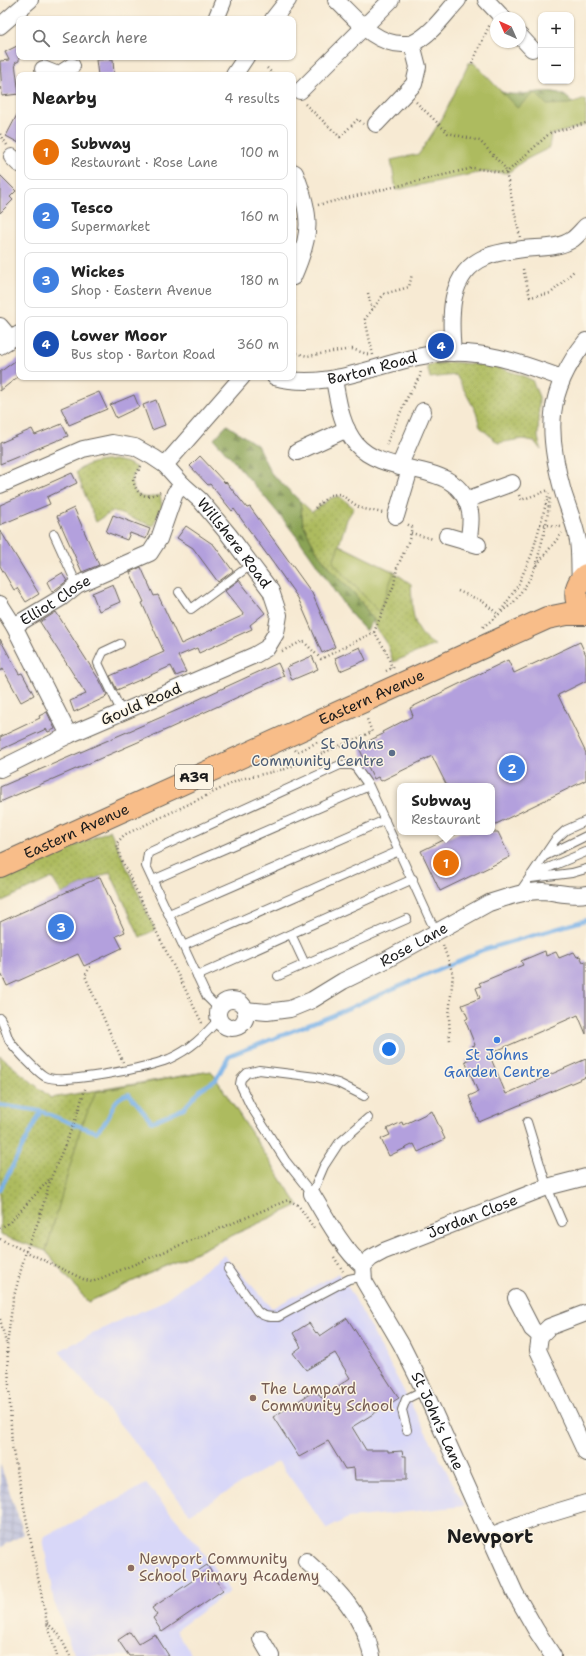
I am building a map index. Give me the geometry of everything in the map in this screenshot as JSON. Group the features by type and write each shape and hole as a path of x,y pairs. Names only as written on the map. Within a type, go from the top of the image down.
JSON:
{"main road":[{"path":"580,584 576,601 582,611 586,614"},
{"name":"Eastern Avenue","path":"547,618 580,584"},
{"name":"Eastern Avenue","path":"0,866 547,618 568,614 586,614"}],"street":[{"path":"0,26 30,0"},
{"path":"275,16 288,0"},
{"path":"336,0 364,27 382,40 396,44 412,44 429,31 458,0"},
{"path":"301,96 364,27 391,0"},
{"path":"486,0 498,12"},
{"path":"217,16 223,2"},
{"path":"526,42 532,49"},
{"path":"376,124 414,84 418,67 412,44"},
{"path":"236,72 243,60"},
{"path":"63,72 72,66"},
{"path":"43,69 50,72"},
{"path":"296,179 301,190 308,219 307,238 296,270"},
{"path":"453,353 451,315 452,301 458,285 466,272 475,263 487,256 522,249 565,244 574,238 586,226"},
{"path":"580,584 582,549 563,491 552,433 552,415 562,378 574,356 586,340"},
{"name":"Barton Road","path":"293,380 313,381 334,379 419,357 453,353 490,355 518,362 562,378"},
{"path":"334,379 339,407 347,429 356,444 370,456 404,468 434,474 448,480 460,489 470,512 473,543 447,536"},
{"path":"165,465 239,380"},
{"path":"396,516 404,468 423,410"},
{"path":"297,452 347,429"},
{"name":"Willshere Road","path":"0,485 83,449 112,443 135,447 151,456 165,465 183,485 200,500 272,591 279,615 276,633 267,648"},
{"path":"466,500 512,483"},
{"name":"Elliot Close","path":"14,626 61,598 77,585 150,553 159,539 175,493 183,485"},
{"path":"0,604 14,626 69,735"},
{"name":"Gould Road","path":"0,769 69,735 255,655 267,648"},
{"name":"Rose Lane","path":"245,1010 267,1012 290,1008 312,1000 342,981 386,960 489,903 518,893 542,891 586,894"},
{"path":"231,1000 240,1003 245,1010 243,1022 237,1026 227,1027 223,1025 219,1014 226,1001 231,1000"},
{"name":"Jordan Close","path":"364,1271 371,1258 384,1251 547,1187 586,1177"},
{"name":"St John's Lane","path":"312,1194 364,1271 364,1281 401,1344 424,1390 515,1593 553,1656"},
{"path":"516,1298 532,1329 540,1336"},
{"path":"586,1313 549,1327 540,1336 538,1350 586,1454"},
{"path":"490,1536 533,1519 586,1503"},
{"path":"306,1561 333,1585 356,1614 369,1640 372,1656"},
{"path":"261,1639 271,1656"}],"lane":[{"path":"54,534 77,585"},
{"path":"179,592 191,609 252,564"},
{"path":"120,644 103,652 98,663 122,713"},
{"path":"0,1018 10,1041 32,1066 46,1077 63,1080 126,1070 169,1059 200,1041 219,1014 207,997 146,866 148,853 340,765 354,765 369,786 437,931"},
{"path":"153,880 369,786"},
{"path":"168,914 384,820"},
{"path":"518,893 555,840 566,830 586,821"},
{"path":"544,856 586,836"},
{"path":"183,946 399,851"},
{"path":"529,877 586,852"},
{"path":"529,877 572,873 586,869"},
{"path":"197,976 413,879"},
{"path":"278,976 407,919"},
{"path":"291,934 305,964"},
{"path":"364,1096 338,1082 316,1077 259,1070 247,1073 241,1079 240,1084 250,1105 285,1160 312,1194 324,1166 339,1143 368,1118"},
{"path":"527,1122 547,1187 562,1222"},
{"path":"228,1269 257,1310 262,1315 268,1317 278,1317 364,1271"},
{"path":"407,1430 402,1410 406,1399 424,1390"}],"path":[{"path":"472,63 490,25"},
{"path":"267,68 271,72"},
{"path":"406,92 448,133 480,141 505,168 522,249"},
{"path":"301,96 340,137 358,119 369,130 376,124"},
{"path":"506,173 550,133 586,123"},
{"path":"0,134 6,142"},
{"path":"306,208 473,168 506,173"},
{"path":"523,270 530,297 551,293 575,270"},
{"path":"296,353 308,356 352,349 374,356 365,319 384,294 409,287 412,274"},
{"path":"368,293 372,310"},
{"path":"386,445 407,398 420,376 421,366 419,357"},
{"path":"151,456 136,474 134,480 135,487 145,496 151,496 161,492"},
{"path":"512,483 521,500 551,489"},
{"path":"499,615 517,587 529,561 547,496 551,489"},
{"path":"499,615 514,602 530,579 535,567 546,525 551,489"},
{"path":"267,648 271,657 303,641 321,659 374,632 394,585 397,568 409,540 412,527 396,516 360,508 340,494 330,495 315,508"},
{"path":"535,567 573,521"},
{"path":"540,524 553,526"},
{"path":"458,591 482,601 499,615"},
{"path":"374,632 386,651 392,668"},
{"path":"447,957 453,974 449,1016 450,1042"},
{"path":"90,963 91,965 85,976 126,1070"},
{"path":"57,1656 47,1623 12,1446 7,1345 13,1300 26,1251 38,1222 51,1178 76,1118 89,1076"},
{"path":"0,1228 9,1223 21,1212 51,1178"},
{"path":"0,1239 83,1280 92,1282 288,1200"},
{"path":"0,1319 7,1345"},
{"path":"47,1623 58,1634 70,1656"}],"shaded area":[{"name":"The Lampard Community School","path":"224,1255 272,1308 339,1273 353,1295 465,1506 348,1518 327,1529 278,1461 190,1514 137,1445 59,1351 122,1319 157,1305"},
{"path":"0,1464 24,1534 0,1548"},
{"name":"Newport Community School Primary Academy","path":"146,1484 198,1545 230,1591 176,1630 192,1656 75,1656 54,1602 43,1538"}],"green space":[{"path":"469,63 474,63 502,92 511,94 541,92 560,93 568,98 574,106 514,118"},
{"path":"469,63 474,63 517,108 535,93 547,105 569,104 586,99 586,125 551,135 549,148 523,161 508,173 483,172 396,190 391,160 419,154 443,117"},
{"path":"451,362 493,366 532,380 539,397 538,437 541,450 534,441 522,439 498,443 480,427 476,412 456,375 430,378 427,365"},
{"path":"227,425 257,445 271,473 300,501 303,524 316,550 331,570 353,592 374,620 366,631 342,602 286,523 214,439"},
{"path":"115,460 128,463 137,468 131,480 132,486 137,494 145,497 160,495 162,506 153,526 113,511 96,522 76,472 89,464"},
{"path":"339,496 354,508 347,519 339,545 394,572 411,584 414,619 421,633 435,645 393,662 388,646 374,625 374,620 353,592 331,570 316,550 303,524 300,501 312,512 331,498"},
{"path":"339,545 394,572 379,612 333,562"},
{"path":"110,830 155,930 140,937 110,872 62,894 52,878 0,902 0,880"},
{"path":"0,1056 51,1098 211,1071 298,1205 88,1302 46,1251 0,1235"},
{"path":"211,1071 298,1205 88,1302 46,1251 81,1127 96,1092"}],"building":[{"path":"16,46 16,60 19,61 15,63 16,94 2,96 0,61 9,60 5,52"},
{"path":"96,60 113,60 114,72 98,72"},
{"path":"16,117 16,141 6,136"},
{"path":"0,175 16,191 10,197 13,200 0,213"},
{"path":"16,360 16,378 0,391 0,372"},
{"path":"99,392 107,409 69,425 61,408"},
{"path":"134,395 139,407 116,418 110,405"},
{"path":"156,400 165,425 152,430 143,405"},
{"path":"62,424 68,436 0,464 0,443 32,429 35,435"},
{"path":"200,456 225,483 226,482 247,508 250,507 312,593 335,647 322,653 298,598 234,509 232,511 210,484 208,485 190,466"},
{"path":"72,473 77,483 47,497 50,504 0,525 0,505"},
{"path":"74,508 99,565 82,572 57,516"},
{"path":"113,515 150,529 146,539 130,533 127,540 106,532"},
{"path":"186,526 214,545 233,571 218,582 193,548 177,538"},
{"path":"0,530 39,594 26,602 17,588 14,590 0,566"},
{"path":"141,567 154,596 158,595 181,644 244,615 225,591 239,580 265,613 250,625 252,629 199,653 197,648 178,656 186,672 176,676 171,666 117,690 110,676 164,652 130,572"},
{"path":"62,573 67,581 52,592 47,582"},
{"path":"113,584 120,602 99,611 92,593"},
{"path":"56,612 100,681 107,695 105,696 106,697 74,712 70,701 86,694 40,622"},
{"path":"0,639 19,674 22,673 34,695 21,702 3,669 0,671"},
{"path":"580,642 586,655 586,681 558,695 586,753 586,780 495,825 495,783 446,783 432,756 381,781 378,777 374,779 358,746 383,734 382,732 413,716 410,708 508,660 514,673"},
{"path":"360,647 366,660 340,671 335,658"},
{"path":"312,656 318,669 292,680 287,667"},
{"path":"278,663 284,676 168,729 0,802 0,787 180,709"},
{"path":"47,712 55,729 48,732 46,729 0,750 0,737 40,718 39,716"},
{"path":"495,832 498,832 510,857 440,891 421,851 454,835 495,835"},
{"path":"100,877 125,932 116,936 122,948 84,966 78,954 7,986 0,971 0,922"},
{"name":"St Johns Garden Centre","path":"545,951 546,956 556,952 559,958 574,952 577,957 580,956 583,962 586,961 586,1034 578,1015 489,1054 506,1094 586,1059 586,1077 479,1122 469,1096 478,1092 465,1061 476,1056 472,1046 475,1045 465,1020 468,1018 462,1005 480,998 476,988 481,986 479,983 523,965 521,961"},
{"path":"432,1111 445,1139 418,1152 414,1144 389,1156 381,1139 390,1135 387,1129 402,1122 403,1125"},
{"path":"347,1318 399,1398 352,1427 366,1450 388,1450 388,1452 402,1451 403,1456 406,1456 406,1480 355,1480 354,1468 345,1469 328,1441 299,1457 273,1417 316,1390 321,1398 350,1378 335,1353 306,1370 293,1353 301,1347 293,1333 309,1323 320,1336"},
{"path":"207,1565 223,1590 162,1632 153,1618 157,1615 152,1608 195,1579 192,1575"},
{"path":"130,1632 138,1644 155,1634 169,1656 129,1656 118,1640"}],"waterway":[{"path":"0,1105 41,1111 96,1132 106,1121 117,1100 124,1095 129,1094 152,1122 184,1108 201,1089 216,1080 229,1056 333,1015 483,950 586,920"},
{"path":"0,1190 41,1111"}],"place":[{"name":"Lower Moor","path":"441,346"},
{"name":"St Johns Community Centre","path":"392,753"},
{"name":"Tesco","path":"512,768"},
{"name":"Subway","path":"446,863"},
{"name":"Wickes","path":"61,927"},
{"name":"St Johns Garden Centre","path":"497,1040"},
{"name":"The Lampard Community School","path":"253,1398"},
{"name":"Newport Community School Primary Academy","path":"131,1568"}],"district":[{"name":"Newport","path":"490,1536"}]}
